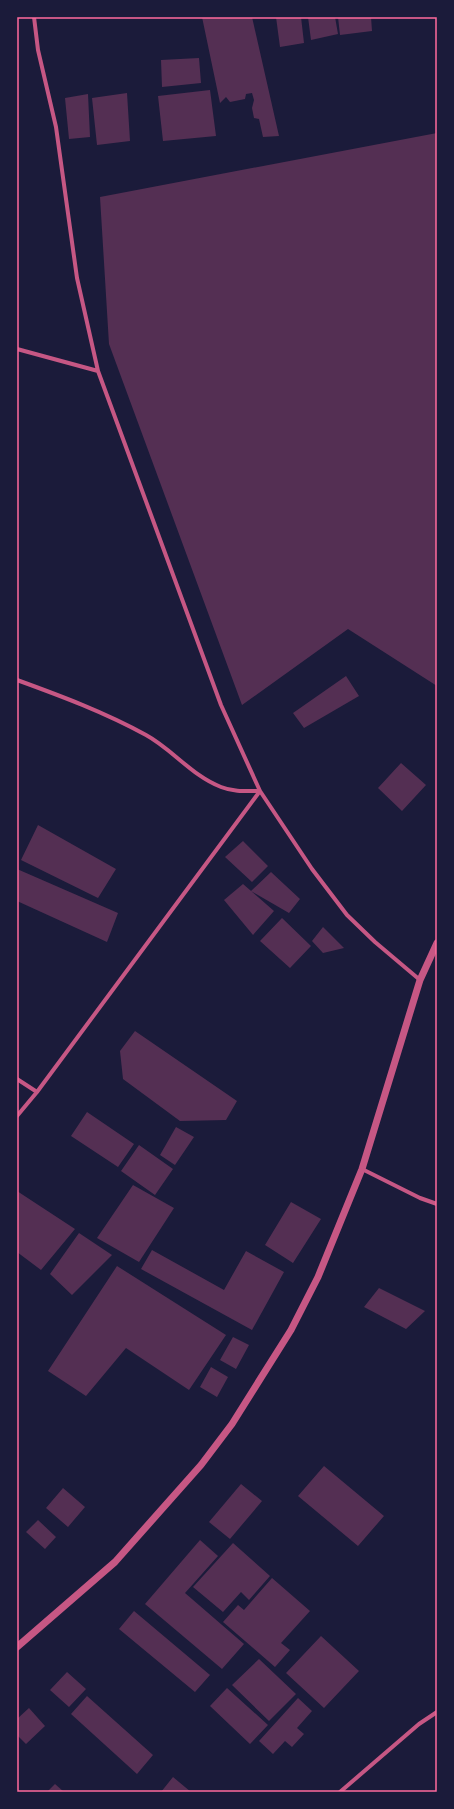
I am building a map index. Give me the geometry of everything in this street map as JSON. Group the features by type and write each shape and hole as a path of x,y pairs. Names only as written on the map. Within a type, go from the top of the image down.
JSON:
{"street":[{"path":"34,17 38,50 56,127 77,278 98,371 221,705 260,791 312,869 348,915 375,942 420,980"},
{"path":"17,349 98,371"},
{"path":"17,680 81,703 147,736 208,781 221,788 235,791 260,791"},
{"path":"17,1116 37,1092 260,791"},
{"path":"17,1647 115,1562 201,1465 232,1424 291,1330 318,1277 362,1169 420,980 437,943"},
{"path":"17,1079 37,1092"},
{"path":"362,1169 420,1198 437,1204"},
{"path":"340,1792 419,1724 437,1712"}],"building":[{"path":"202,17 252,17 279,136 263,137 259,119 254,118 252,108 254,100 252,93 246,94 245,99 230,102 226,97 220,103"},
{"path":"276,17 301,17 304,43 280,47"},
{"path":"308,17 335,17 338,34 311,40"},
{"path":"338,17 371,17 372,31 340,35"},
{"path":"199,58 201,83 162,87 161,60"},
{"path":"210,90 216,136 163,141 158,96"},
{"path":"127,93 130,141 97,145 92,98"},
{"path":"88,94 90,137 69,139 65,98"},
{"path":"437,133 437,686 348,629 242,705 109,344 100,197"},
{"path":"346,676 359,696 304,728 293,713"},
{"path":"401,763 426,785 402,811 378,788"},
{"path":"38,825 116,869 98,898 21,860"},
{"path":"243,841 268,866 252,882 225,857"},
{"path":"17,869 118,913 107,942 17,901"},
{"path":"271,872 300,899 289,913 251,891"},
{"path":"243,884 274,911 253,935 224,900"},
{"path":"282,918 311,946 290,968 260,941"},
{"path":"323,927 344,948 323,953 312,941"},
{"path":"135,1031 237,1101 226,1120 180,1121 123,1079 120,1051"},
{"path":"87,1112 134,1144 118,1167 71,1136"},
{"path":"176,1127 194,1137 175,1165 160,1155"},
{"path":"139,1145 173,1169 155,1195 121,1171"},
{"path":"133,1185 174,1208 139,1262 97,1238"},
{"path":"17,1191 75,1229 41,1270 17,1252"},
{"path":"291,1202 321,1219 293,1263 265,1245"},
{"path":"79,1233 112,1255 72,1295 50,1274"},
{"path":"152,1250 224,1290 246,1251 284,1272 252,1330 141,1269"},
{"path":"117,1266 226,1335 189,1390 126,1348 86,1396 48,1371"},
{"path":"379,1288 425,1311 406,1329 364,1307"},
{"path":"233,1337 249,1345 236,1369 220,1360"},
{"path":"211,1367 228,1377 217,1397 200,1387"},
{"path":"324,1466 384,1516 358,1546 298,1496"},
{"path":"241,1484 262,1501 230,1539 209,1522"},
{"path":"63,1488 85,1507 68,1527 46,1508"},
{"path":"38,1520 56,1537 45,1549 26,1532"},
{"path":"200,1540 218,1556 185,1593 244,1644 222,1669 145,1604"},
{"path":"233,1543 270,1576 249,1600 241,1592 223,1612 193,1587"},
{"path":"272,1578 310,1611 281,1643 290,1650 275,1667 223,1622 238,1605 244,1610"},
{"path":"134,1611 210,1675 195,1692 119,1629"},
{"path":"321,1636 359,1671 324,1708 286,1673"},
{"path":"259,1659 296,1694 269,1721 232,1685"},
{"path":"67,1672 86,1689 69,1707 50,1690"},
{"path":"227,1688 268,1725 250,1744 210,1706"},
{"path":"87,1696 153,1755 137,1774 71,1714"},
{"path":"298,1698 312,1711 297,1728 304,1734 292,1747 285,1741 273,1754 259,1741"},
{"path":"29,1708 45,1726 26,1744 17,1735 17,1719"},
{"path":"173,1777 191,1792 161,1792"},
{"path":"55,1784 64,1792 47,1792"}]}
